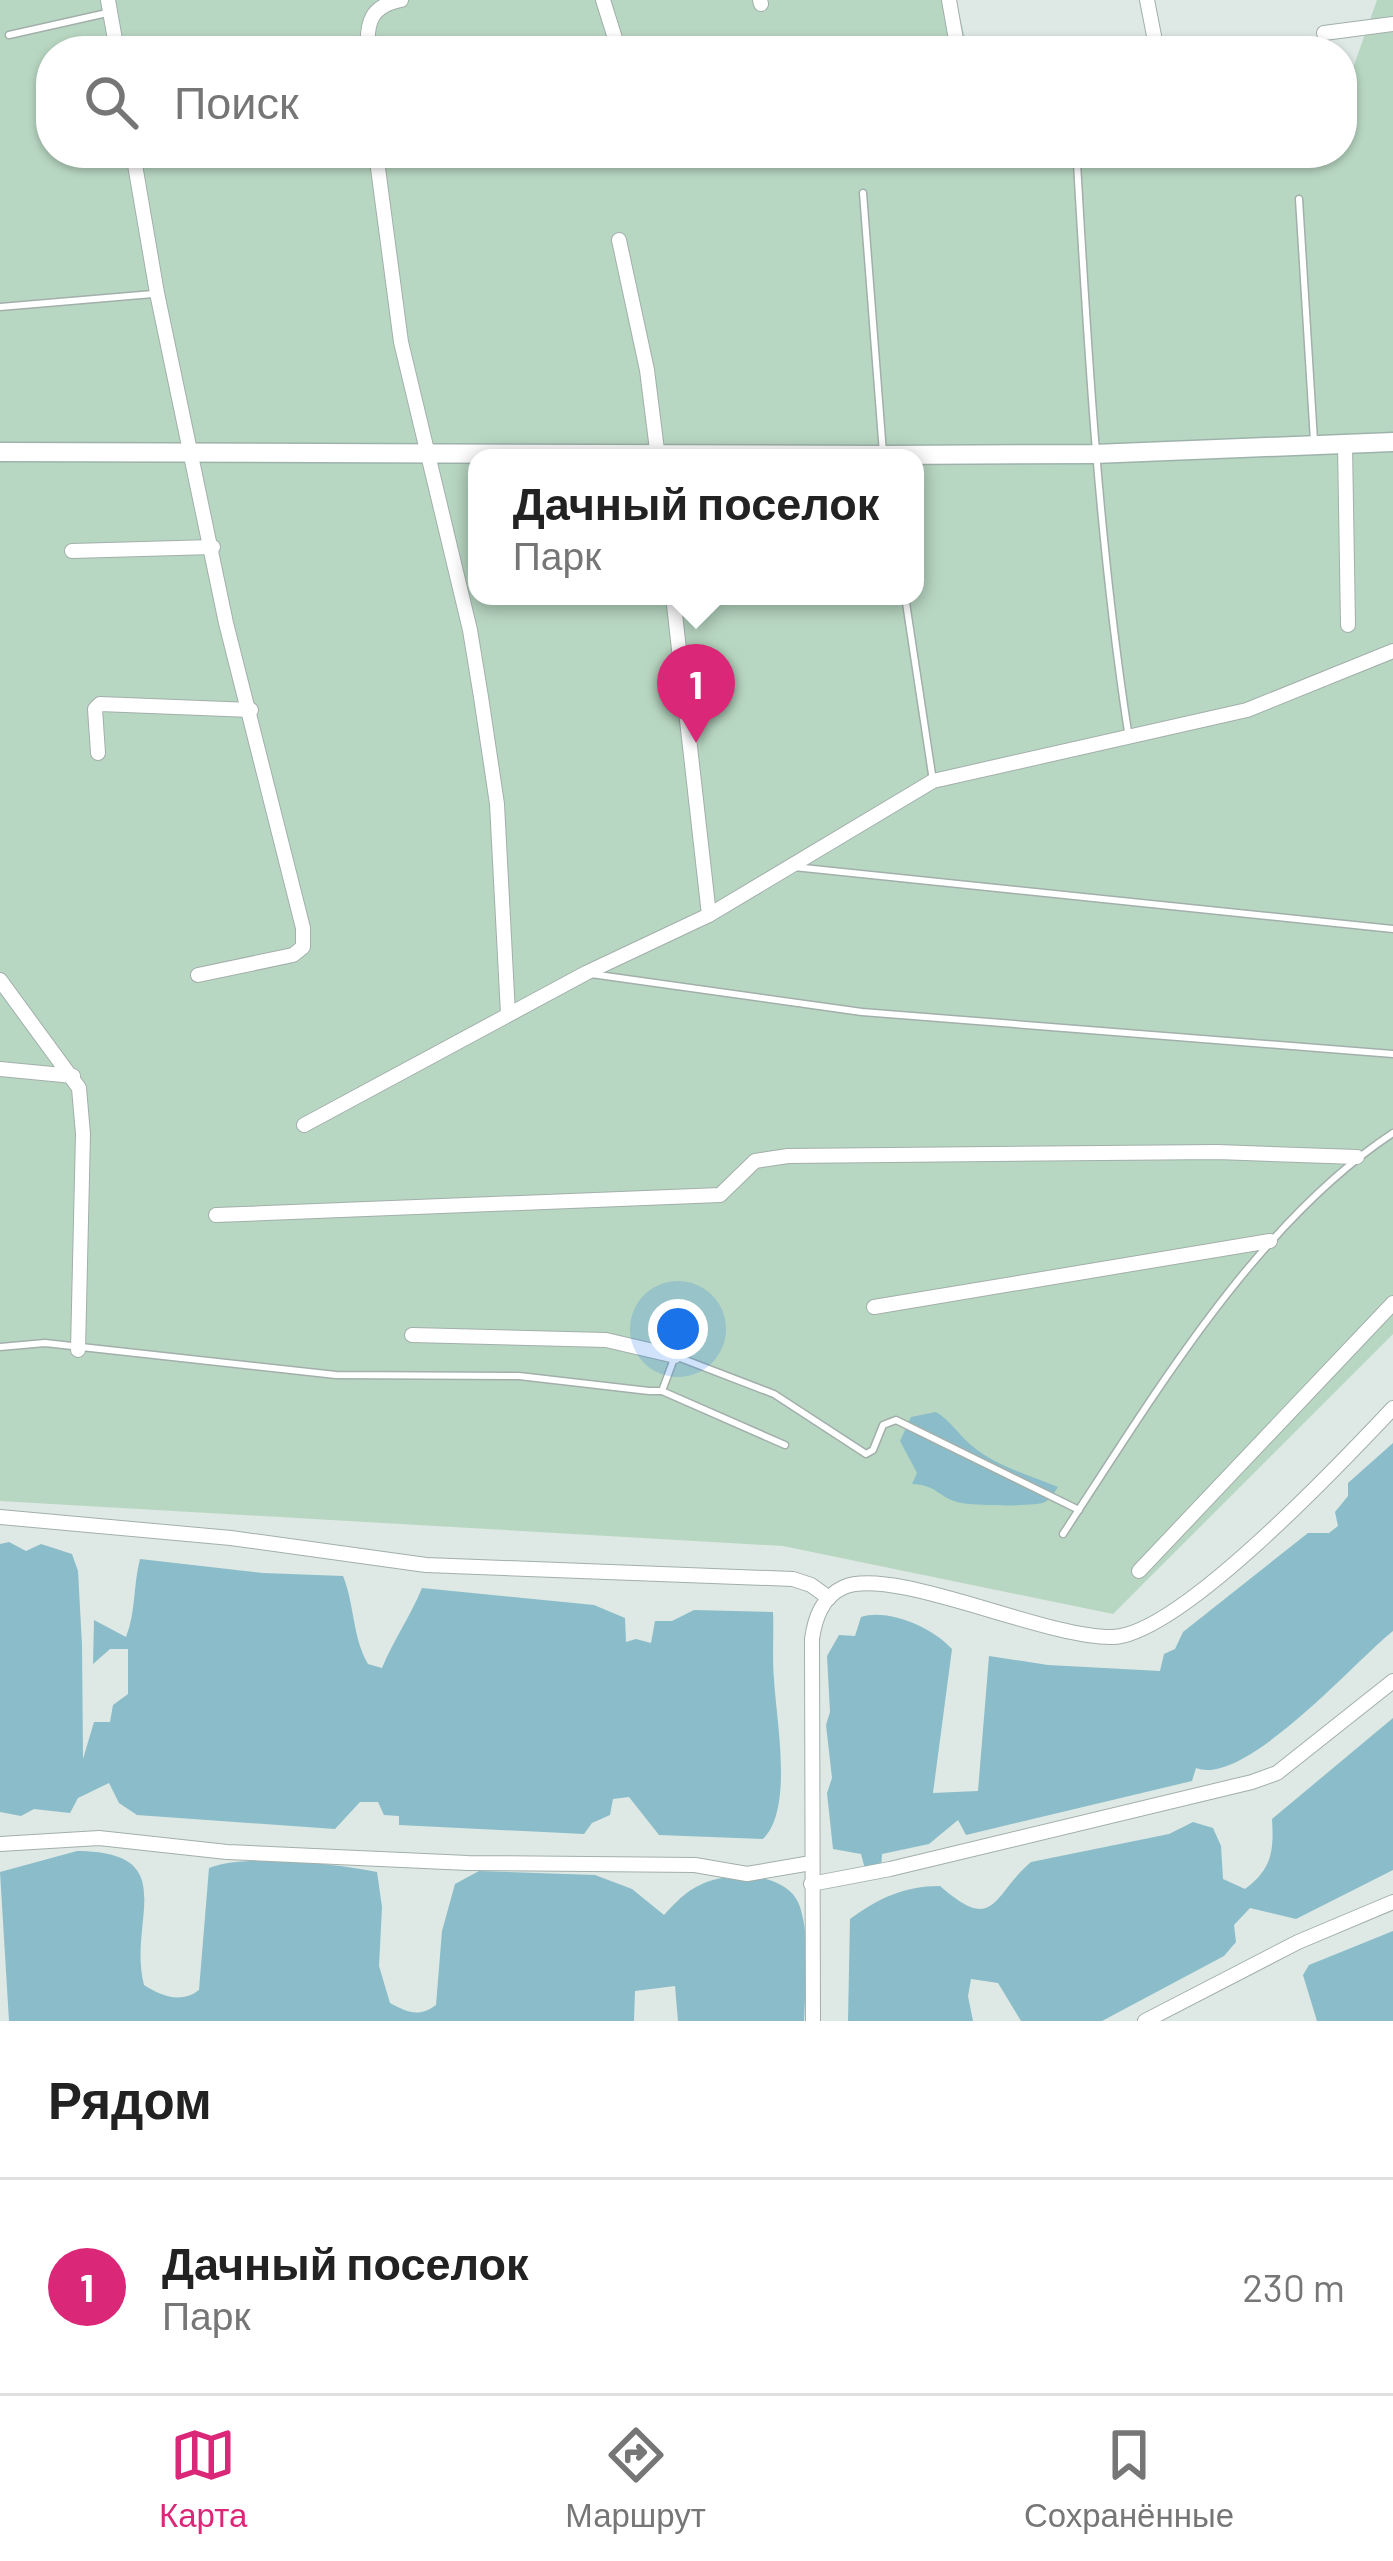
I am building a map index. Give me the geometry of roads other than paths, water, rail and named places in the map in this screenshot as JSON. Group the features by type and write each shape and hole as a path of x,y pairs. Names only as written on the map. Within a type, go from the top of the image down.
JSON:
{"street":[{"path":"369,36 370,17 379,6 401,0"},
{"path":"603,0 614,36"},
{"path":"949,0 955,36"},
{"path":"1147,0 1154,36"},
{"path":"109,6 114,36"},
{"path":"1324,33 1393,24"},
{"path":"136,168 157,293 226,623 303,928 303,947 292,955 198,975"},
{"path":"378,168 401,342 470,630 494,782 508,1014"},
{"path":"619,240 647,370 657,449"},
{"path":"924,456 1393,442"},
{"path":"1345,445 1348,626"},
{"path":"0,452 468,454"},
{"path":"72,551 213,548"},
{"path":"674,605 709,915"},
{"path":"304,1125 508,1014 709,915 933,781 1247,710 1393,651"},
{"path":"98,753 95,710 100,704 250,710"},
{"path":"0,980 79,1088 83,1120 78,1350"},
{"path":"0,1069 73,1076"},
{"path":"217,1215 720,1195 755,1161 788,1156 1217,1152 1357,1156"},
{"path":"874,1307 1270,1241"},
{"path":"1139,1570 1393,1304"},
{"path":"412,1335 606,1340 675,1356"},
{"path":"813,2021 812,1639 815,1616 829,1598 844,1587 867,1583 926,1592 1046,1629 1116,1637 1139,1632 1214,1578 1300,1506 1393,1408"},
{"path":"0,1517 232,1538 426,1565 793,1579 829,1598"},
{"path":"811,1884 1252,1783 1277,1773 1393,1681"},
{"path":"0,1844 99,1838 227,1852 467,1863 695,1865 758,1874 812,1863"},
{"path":"1144,2021 1298,1942 1393,1902"}],"lane":[{"path":"9,35 109,6"},
{"path":"1077,168 1094,454 1107,595 1129,738"},
{"path":"863,193 883,449"},
{"path":"1299,200 1315,446"},
{"path":"0,307 157,293"},
{"path":"906,605 933,781"},
{"path":"794,867 1393,929"},
{"path":"586,974 862,1012 1393,1054"},
{"path":"1063,1534 1167,1379 1270,1241 1357,1156 1393,1133"},
{"path":"0,1347 45,1343 336,1375 519,1376 662,1391 785,1445"},
{"path":"662,1391 675,1356 774,1394 866,1454 873,1450 884,1424 896,1420 1079,1510"}],"water":[{"path":"936,1412 991,1459 1058,1487 1053,1495 1039,1504 975,1504 912,1484 917,1473 900,1441 911,1417"},
{"path":"1393,1443 1393,1631 1270,1741 1217,1769 1196,1768 1192,1781 966,1835 958,1820 929,1844 882,1854 881,1869 865,1869 861,1854 833,1849 827,1793 832,1778 826,1725 830,1712 827,1656 839,1635 855,1636 861,1617 884,1615 910,1622 952,1649 933,1793 978,1791 989,1656 1048,1665 1160,1671 1164,1654 1175,1649 1183,1632 1308,1533 1329,1533 1338,1526 1335,1512 1348,1496 1348,1483"},
{"path":"9,1542 26,1551 41,1544 72,1554 78,1571 83,1759 94,1722 110,1722 113,1705 128,1694 128,1649 110,1649 93,1664 94,1620 126,1637 140,1559 263,1573 343,1576 363,1653 368,1664 382,1668 422,1588 594,1605 625,1618 626,1642 651,1643 655,1621 672,1621 694,1610 773,1612 781,1786 772,1825 763,1839 659,1835 629,1797 613,1799 610,1815 592,1823 584,1834 399,1825 399,1816 384,1815 378,1802 360,1802 335,1829 137,1815 119,1803 109,1783 78,1798 70,1813 34,1809 21,1816 0,1812 0,1544"},
{"path":"1393,1718 1393,1870 1296,1919 1250,1908 1234,1925 1236,1942 1224,1956 1102,2021 1021,2021 998,1983 971,1979 968,1996 973,2021 848,2021 850,1919 871,1905 903,1891 940,1886 972,1908 983,1909 1031,1862 1169,1834 1193,1822 1213,1828 1221,1846 1223,1879 1245,1889 1269,1858 1272,1819"},
{"path":"77,1851 110,1854 130,1863 141,1877 144,1985 178,1997 199,1990 209,1868 267,1861 377,1872 382,1907 379,1966 390,2003 413,2012 436,2005 442,1931 455,1884 479,1871 595,1875 632,1889 664,1915 690,1891 712,1880 756,1877 784,1886 800,1907 807,1964 804,2021 678,2021 675,1986 635,1991 634,2021 9,2021 0,1872"},
{"path":"1393,1931 1393,2021 1317,2021 1303,1975 1309,1965"}],"place":[{"name":"Дачный поселок","path":"696,743"}]}
